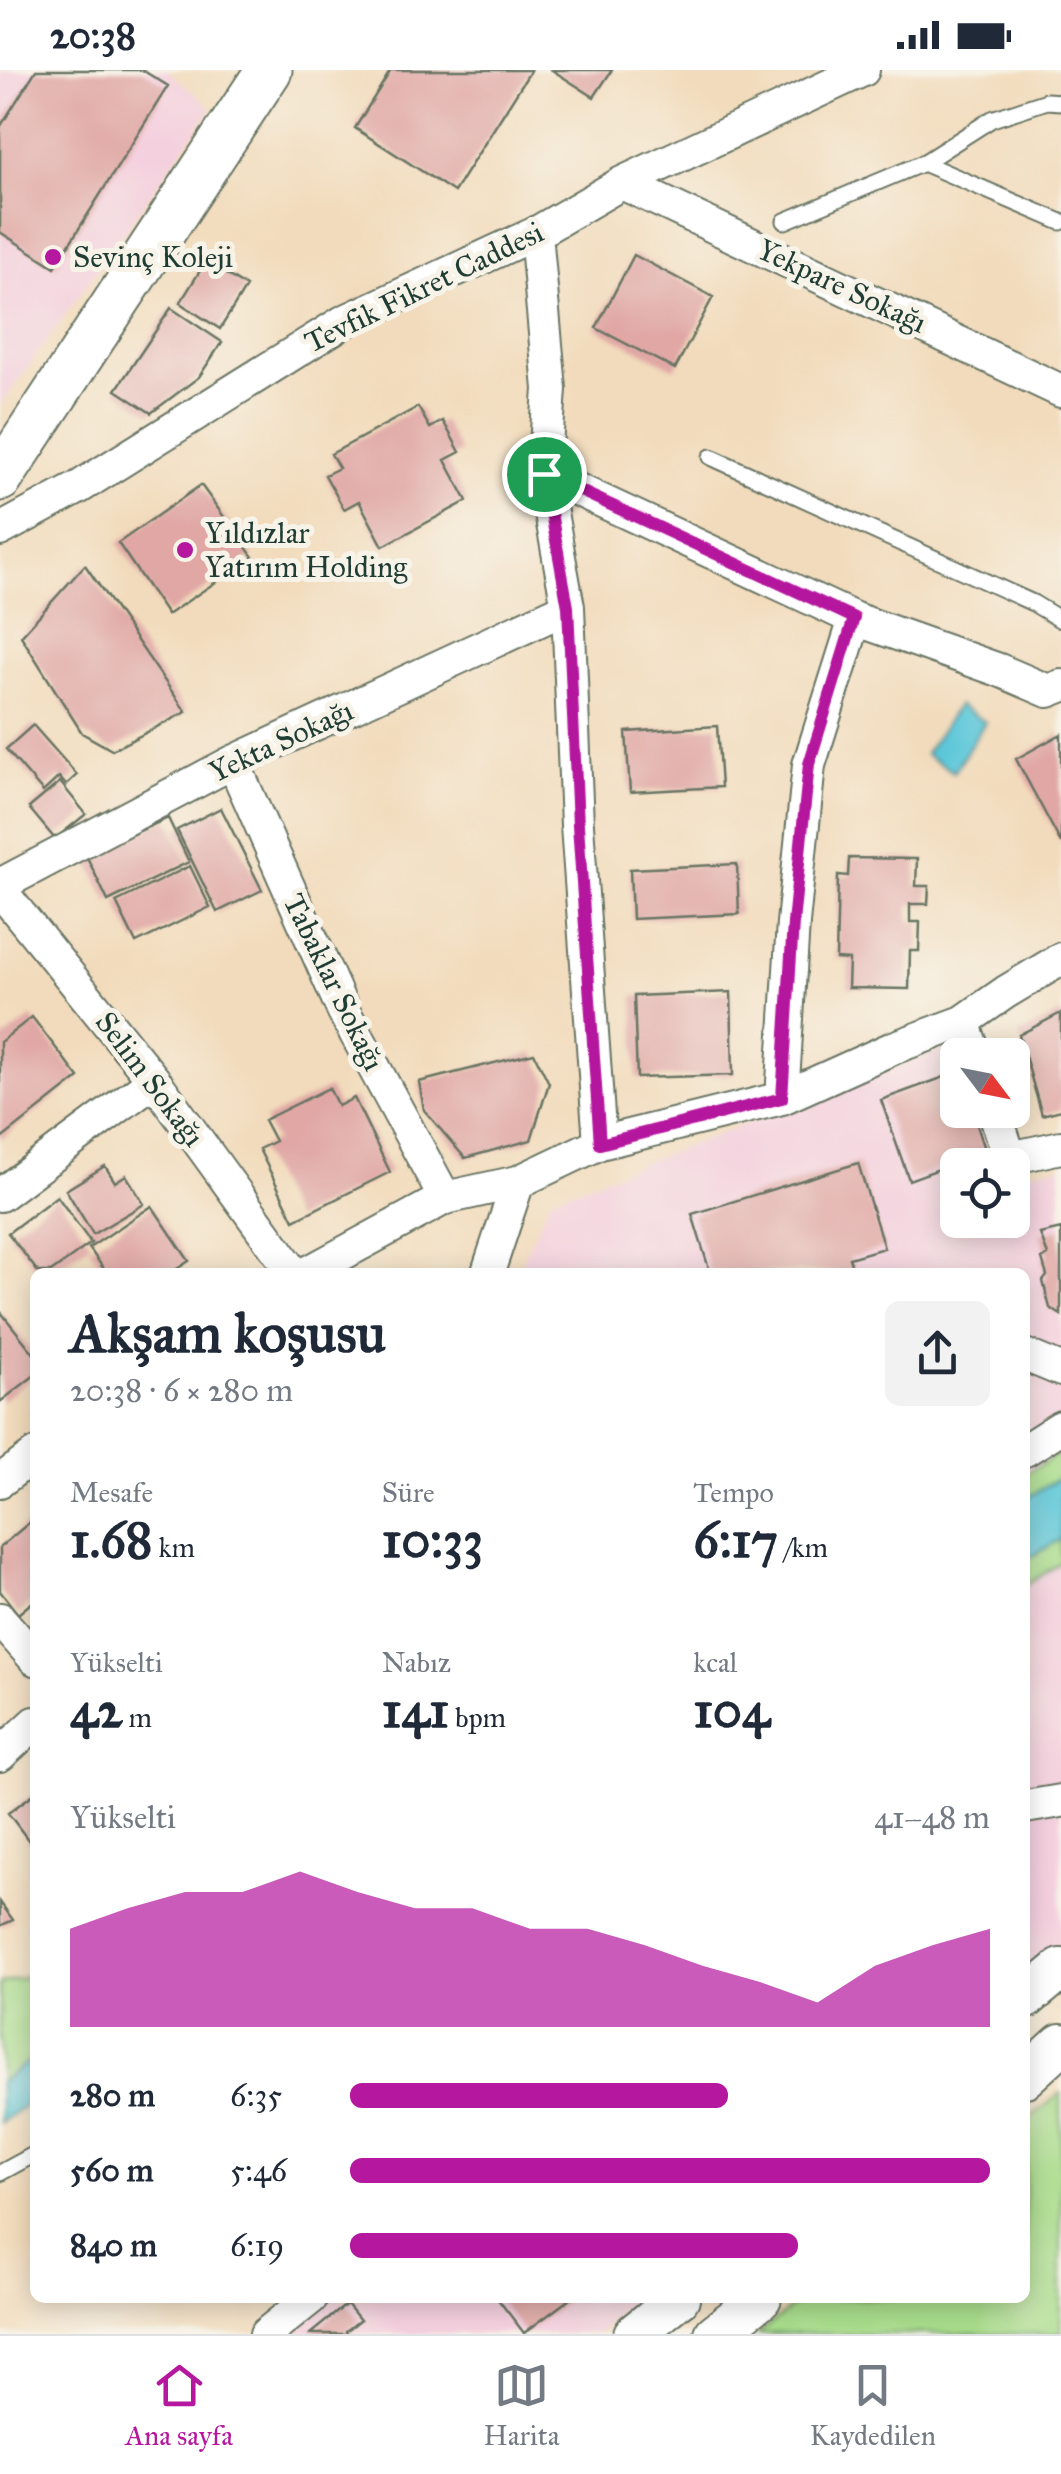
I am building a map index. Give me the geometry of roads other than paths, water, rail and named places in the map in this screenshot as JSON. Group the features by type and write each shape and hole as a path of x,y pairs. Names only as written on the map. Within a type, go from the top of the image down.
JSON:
{"main road":[{"path":"0,478 269,70"}],"street":[{"name":"Tevfik Fikret Caddesi","path":"0,530 78,488 342,322 536,233 622,183 863,70"},
{"name":"Yekpare Sokağı","path":"622,183 1061,391"},
{"path":"536,233 550,390 544,474 568,607 600,1144"},
{"path":"544,474 854,618 1048,691 1061,686"},
{"name":"Yekta Sokağı","path":"0,888 233,762 568,607"},
{"path":"782,1098 793,923 809,764 854,618"},
{"name":"Tabaklar Sokağı","path":"233,762 343,1010 445,1198"},
{"name":"Selim Sokağı","path":"0,888 154,1080 290,1268"},
{"path":"317,1268 445,1198 518,1182 600,1144 782,1098 893,1048 964,1022 1061,959"},
{"path":"964,1022 969,1038"},
{"path":"0,1195 154,1080"},
{"path":"1000,1128 1010,1158 1061,1147"},
{"path":"489,1268 518,1182"},
{"path":"1030,1357 1061,1370"},
{"path":"1030,1447 1061,1427"},
{"path":"0,1481 30,1459"},
{"path":"0,1619 30,1653"},
{"path":"0,1754 30,1727"},
{"path":"1030,1806 1061,1801"},
{"path":"1030,1995 1061,1969"},
{"path":"1030,2072 1061,2044"},
{"path":"273,2318 301,2303"},
{"path":"634,2334 673,2303"},
{"path":"714,2334 754,2303"}],"lane":[{"path":"785,221 923,163 992,120 1046,100 1061,102"},
{"path":"923,163 1061,222"},
{"path":"711,458 1033,603 1061,620"},
{"path":"0,2173 30,2157"}],"water":[{"path":"958,705 985,722 954,772 925,754"},
{"path":"1061,1477 1061,1539 1030,1557 1030,1496"},
{"path":"30,2061 30,2102 0,2123 0,2082"}],"place":[{"name":"Sevinç Koleji","path":"53,257"},
{"name":"Yıldızlar Yatırım Holding","path":"185,550"}]}
